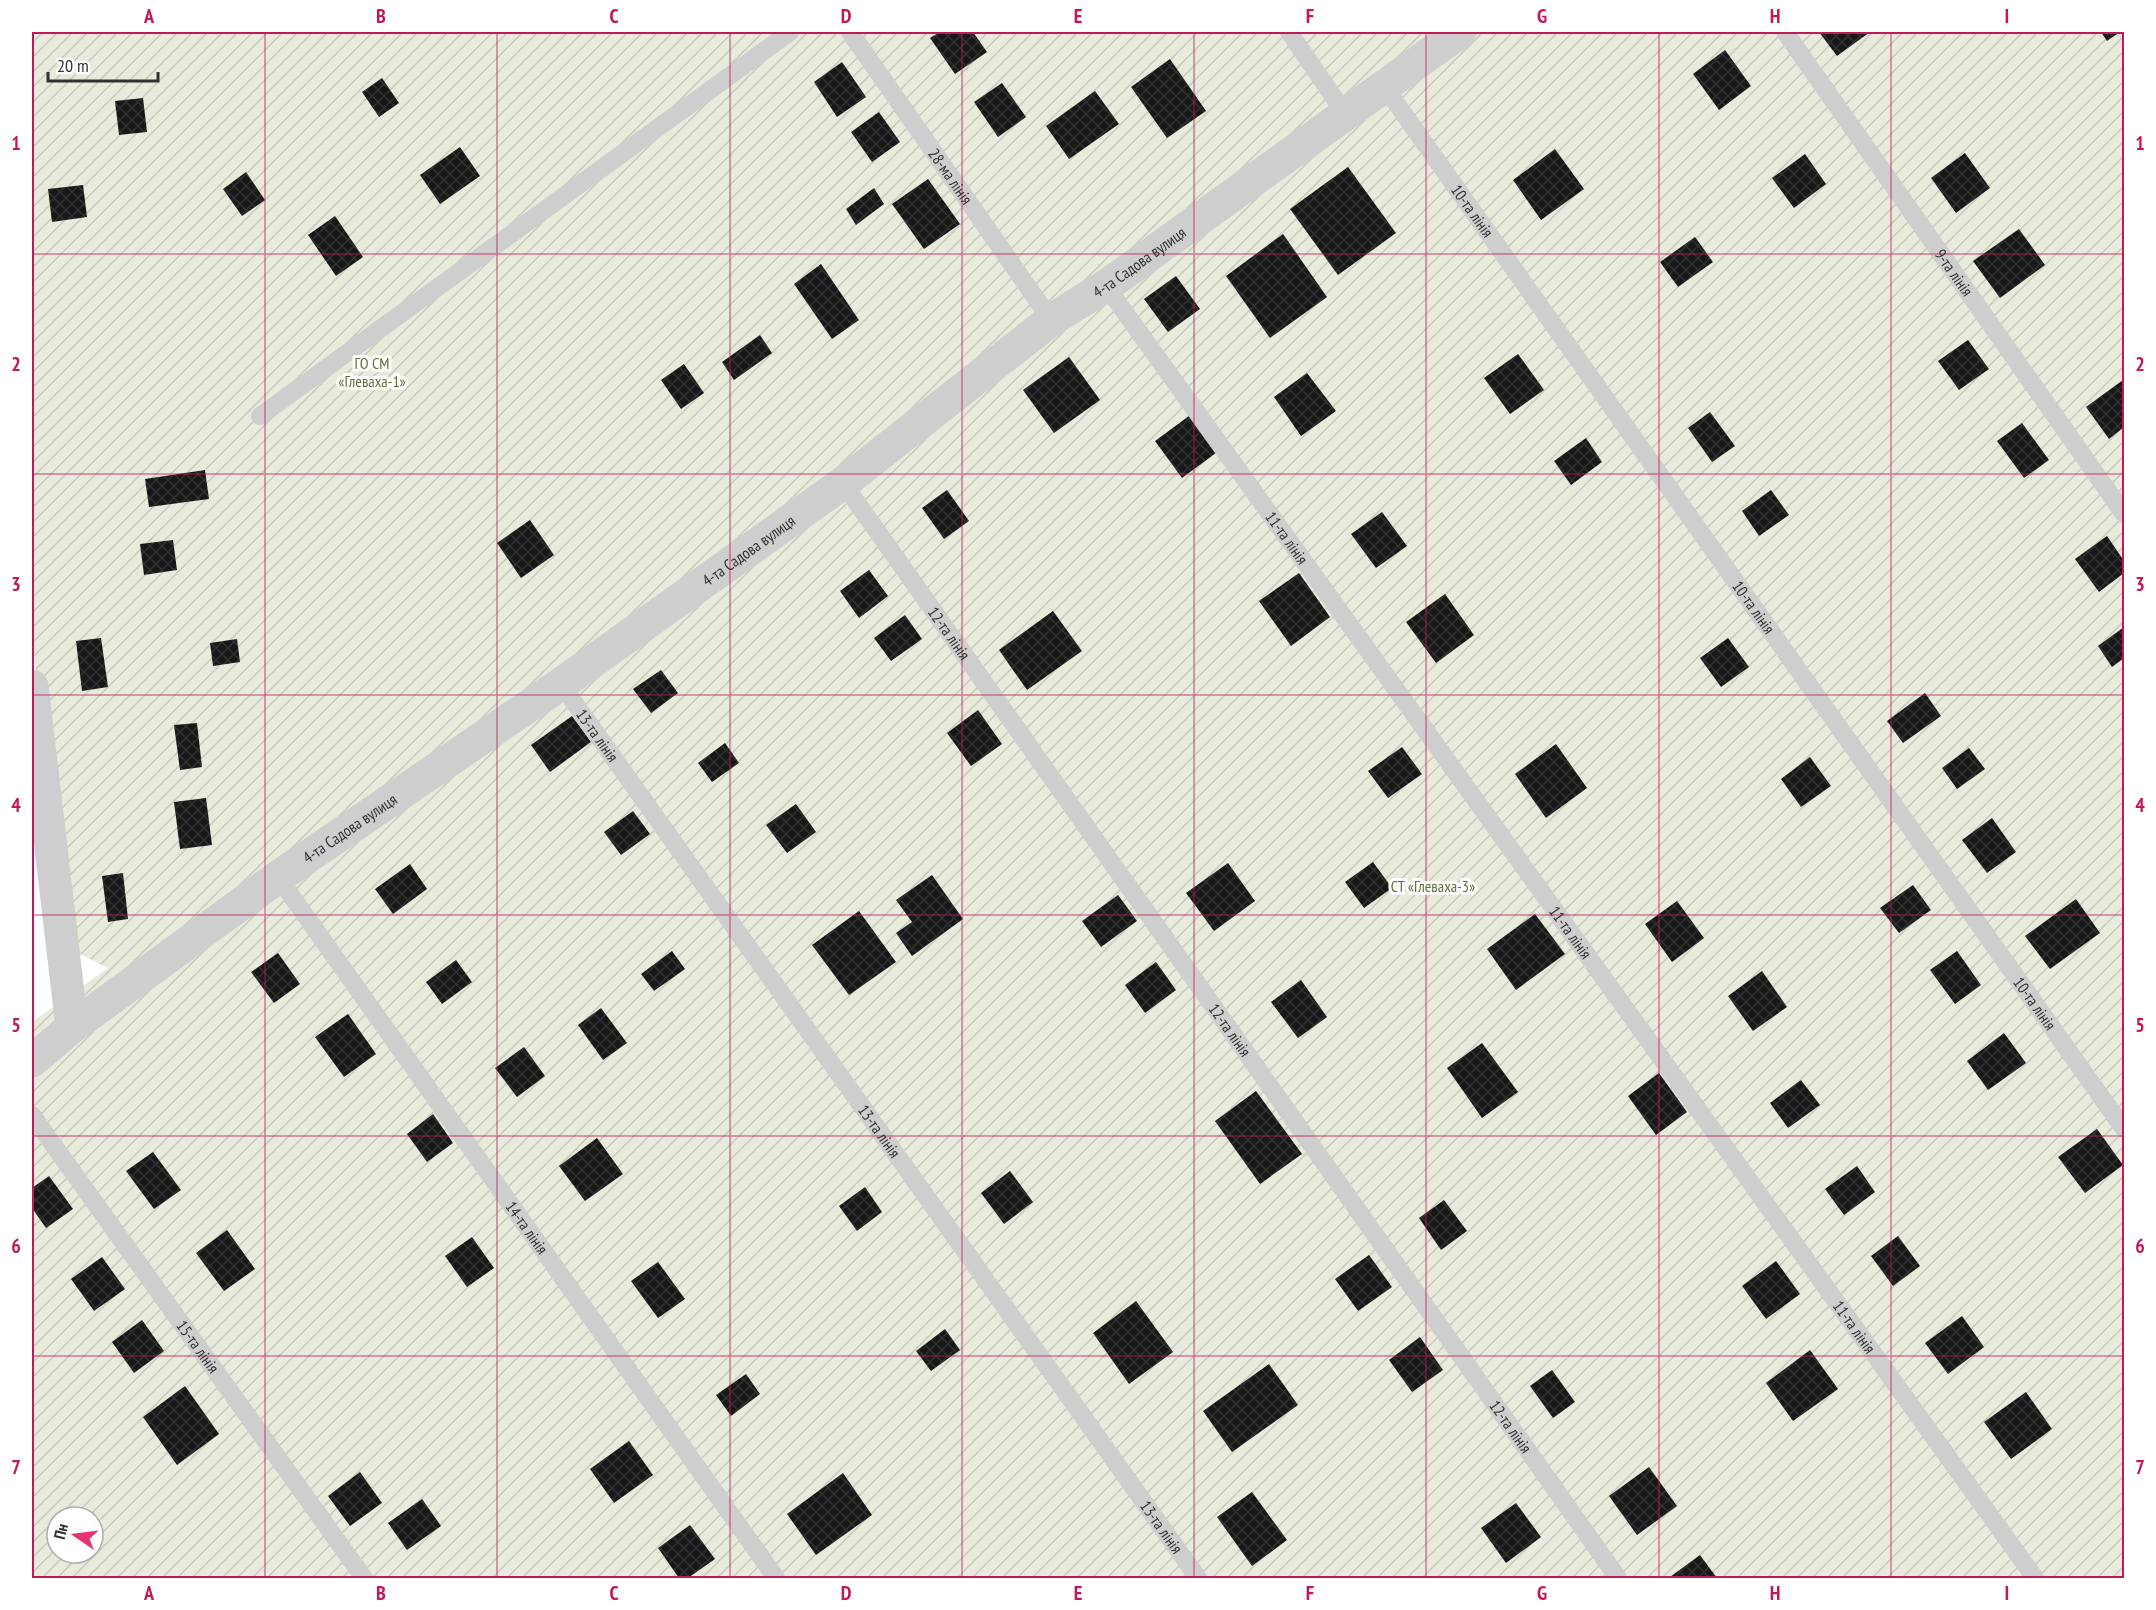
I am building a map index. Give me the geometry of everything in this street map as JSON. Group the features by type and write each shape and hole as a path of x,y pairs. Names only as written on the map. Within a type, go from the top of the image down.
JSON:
{"street":[{"name":"4-та Садова вулиця","path":"32,1060 72,1027 278,877 561,684 843,483 1051,320 1106,286 1460,32"},
{"path":"32,686 72,1027"}],"lane":[{"path":"260,416 790,32"},
{"name":"28-ма лінія","path":"850,32 1051,320"},
{"path":"1289,32 1346,115"},
{"name":"9-та лінія","path":"1785,32 2124,514"},
{"name":"10-та лінія","path":"1384,86 2124,1129"},
{"name":"11-та лінія","path":"1106,286 2035,1578"},
{"name":"12-та лінія","path":"843,483 1618,1578"},
{"name":"13-та лінія","path":"561,684 1198,1578"},
{"name":"14-та лінія","path":"278,877 776,1578"},
{"name":"15-та лінія","path":"32,1115 364,1578"}],"green space":[{"name":"СТ «Глеваха-3»","path":"32,32 2124,32 2124,1578 32,1578 32,1022 108,968 70,949 32,637"}],"building":[{"path":"940,32 973,32 987,52 955,74 930,38"},
{"path":"1819,32 1870,32 1837,56"},
{"path":"2101,32 2120,32 2107,41"},
{"path":"1725,50 1751,86 1719,110 1693,74"},
{"path":"1170,59 1206,111 1167,138 1131,87"},
{"path":"842,62 866,97 837,117 814,82"},
{"path":"382,78 399,103 379,117 362,92"},
{"path":"1002,83 1026,117 998,137 974,102"},
{"path":"1095,91 1119,124 1069,159 1046,126"},
{"path":"143,98 147,132 119,135 115,101"},
{"path":"879,112 900,142 872,162 851,132"},
{"path":"460,147 480,176 440,204 420,175"},
{"path":"1555,149 1584,189 1541,220 1513,180"},
{"path":"1965,153 1990,188 1956,213 1931,178"},
{"path":"1805,154 1826,184 1794,208 1772,178"},
{"path":"1348,167 1396,233 1338,275 1290,209"},
{"path":"246,172 265,200 242,216 223,189"},
{"path":"928,179 960,224 924,249 892,204"},
{"path":"83,185 87,217 52,222 48,189"},
{"path":"874,188 884,204 856,225 846,209"},
{"path":"335,216 363,257 336,276 308,235"},
{"path":"2019,229 2045,265 2000,298 1973,261"},
{"path":"1283,234 1327,297 1270,338 1226,276"},
{"path":"1695,237 1713,262 1678,287 1660,262"},
{"path":"821,264 859,320 832,339 794,284"},
{"path":"1176,276 1200,309 1168,332 1144,299"},
{"path":"760,335 772,353 734,380 722,362"},
{"path":"1968,340 1989,369 1959,390 1938,361"},
{"path":"1518,354 1544,390 1510,414 1484,378"},
{"path":"1069,357 1100,400 1054,433 1023,390"},
{"path":"684,364 704,393 681,409 661,380"},
{"path":"1307,373 1336,411 1301,436 1274,397"},
{"path":"2123,380 2124,427 2109,439 2086,407"},
{"path":"1710,412 1735,446 1712,462 1688,428"},
{"path":"1189,416 1216,453 1182,478 1155,441"},
{"path":"2022,423 2049,460 2024,478 1997,441"},
{"path":"1586,438 1602,462 1571,485 1554,461"},
{"path":"205,470 209,499 149,507 145,479"},
{"path":"947,490 969,521 944,539 922,508"},
{"path":"1771,490 1789,515 1759,536 1742,511"},
{"path":"1382,512 1407,546 1376,568 1351,534"},
{"path":"530,520 554,555 521,578 497,543"},
{"path":"2107,536 2124,561 2124,573 2099,592 2075,559"},
{"path":"173,540 177,570 144,575 140,544"},
{"path":"869,570 888,596 859,618 840,591"},
{"path":"1299,573 1330,617 1291,646 1259,601"},
{"path":"1445,594 1474,635 1436,663 1406,622"},
{"path":"1053,611 1082,651 1027,690 999,650"},
{"path":"905,615 922,639 891,661 874,638"},
{"path":"2124,627 2124,658 2112,667 2098,646"},
{"path":"101,638 108,687 82,691 76,641"},
{"path":"1728,638 1749,667 1721,687 1700,658"},
{"path":"237,639 240,662 213,666 210,643"},
{"path":"661,670 678,693 651,713 633,689"},
{"path":"1925,693 1941,716 1903,743 1887,721"},
{"path":"978,710 1002,744 971,766 947,733"},
{"path":"572,716 591,742 550,772 531,745"},
{"path":"197,723 202,767 180,770 174,725"},
{"path":"725,743 739,763 712,782 698,763"},
{"path":"1556,744 1587,788 1546,818 1515,774"},
{"path":"1402,747 1422,774 1388,798 1368,771"},
{"path":"1969,748 1985,769 1957,789 1942,768"},
{"path":"1810,757 1831,786 1801,807 1781,779"},
{"path":"206,798 212,845 180,849 174,802"},
{"path":"796,804 816,832 787,853 766,825"},
{"path":"633,811 650,834 621,855 604,832"},
{"path":"1992,818 2016,852 1987,873 1962,840"},
{"path":"1373,862 1392,888 1364,908 1345,882"},
{"path":"1228,863 1255,901 1214,931 1186,893"},
{"path":"410,864 427,889 393,914 375,889"},
{"path":"123,873 128,919 108,922 102,876"},
{"path":"932,875 963,919 912,956 896,933 912,922 896,900"},
{"path":"1913,885 1931,910 1899,933 1880,908"},
{"path":"1118,895 1137,921 1101,947 1082,921"},
{"path":"2076,899 2100,933 2050,969 2025,936"},
{"path":"1677,901 1704,938 1672,962 1645,924"},
{"path":"859,911 896,962 849,995 812,945"},
{"path":"1535,914 1565,954 1516,990 1487,949"},
{"path":"672,951 685,969 654,991 641,974"},
{"path":"1957,951 1981,985 1955,1004 1930,970"},
{"path":"278,953 300,984 274,1003 251,972"},
{"path":"456,960 472,982 442,1004 426,982"},
{"path":"1156,962 1176,990 1145,1013 1125,985"},
{"path":"1762,971 1787,1007 1753,1031 1728,996"},
{"path":"1301,980 1327,1017 1298,1038 1271,1002"},
{"path":"601,1008 627,1043 603,1060 578,1025"},
{"path":"348,1014 376,1054 344,1077 315,1037"},
{"path":"2004,1033 2026,1063 1988,1090 1967,1061"},
{"path":"1482,1043 1518,1092 1482,1118 1447,1068"},
{"path":"524,1047 545,1076 517,1097 495,1068"},
{"path":"1659,1073 1687,1112 1656,1135 1628,1096"},
{"path":"1801,1080 1820,1105 1788,1128 1770,1103"},
{"path":"1256,1091 1302,1154 1260,1184 1215,1121"},
{"path":"433,1114 453,1143 427,1162 407,1134"},
{"path":"2097,1129 2123,1165 2085,1193 2058,1157"},
{"path":"597,1138 623,1174 585,1201 559,1166"},
{"path":"153,1152 181,1190 154,1209 126,1171"},
{"path":"1857,1166 1875,1192 1844,1215 1825,1189"},
{"path":"1010,1171 1033,1202 1004,1224 981,1193"},
{"path":"49,1176 73,1209 46,1228 32,1208 32,1188"},
{"path":"865,1187 882,1212 857,1231 839,1206"},
{"path":"1444,1200 1467,1231 1441,1250 1419,1218"},
{"path":"227,1230 255,1269 224,1291 196,1253"},
{"path":"1898,1236 1920,1266 1893,1286 1871,1256"},
{"path":"472,1237 494,1268 467,1287 445,1256"},
{"path":"1369,1255 1392,1287 1358,1311 1335,1279"},
{"path":"102,1257 125,1289 94,1311 71,1279"},
{"path":"1776,1261 1800,1294 1766,1319 1742,1286"},
{"path":"658,1262 685,1299 658,1318 631,1281"},
{"path":"1136,1301 1173,1352 1129,1384 1093,1333"},
{"path":"1962,1316 1984,1347 1948,1374 1925,1343"},
{"path":"142,1320 164,1351 134,1373 112,1342"},
{"path":"945,1329 960,1350 931,1371 916,1351"},
{"path":"1420,1337 1443,1370 1412,1392 1389,1360"},
{"path":"1810,1350 1838,1389 1793,1421 1766,1383"},
{"path":"1269,1364 1298,1405 1232,1452 1203,1411"},
{"path":"1552,1370 1575,1402 1553,1418 1530,1386"},
{"path":"746,1374 760,1394 731,1416 716,1395"},
{"path":"185,1386 219,1434 177,1465 143,1417"},
{"path":"2026,1392 2052,1429 2011,1459 1984,1422"},
{"path":"629,1441 653,1475 614,1503 590,1469"},
{"path":"1649,1467 1677,1506 1637,1535 1609,1496"},
{"path":"360,1472 382,1503 350,1526 328,1496"},
{"path":"843,1473 872,1515 816,1555 787,1514"},
{"path":"1252,1492 1287,1540 1252,1566 1217,1517"},
{"path":"422,1499 441,1526 407,1550 388,1523"},
{"path":"1516,1503 1541,1537 1506,1563 1481,1528"},
{"path":"690,1525 715,1559 688,1578 679,1578 658,1548"},
{"path":"1700,1555 1717,1578 1670,1577"}],"park label":[{"name":"ГО СМ «Глеваха-1»","path":"372,372"}]}
